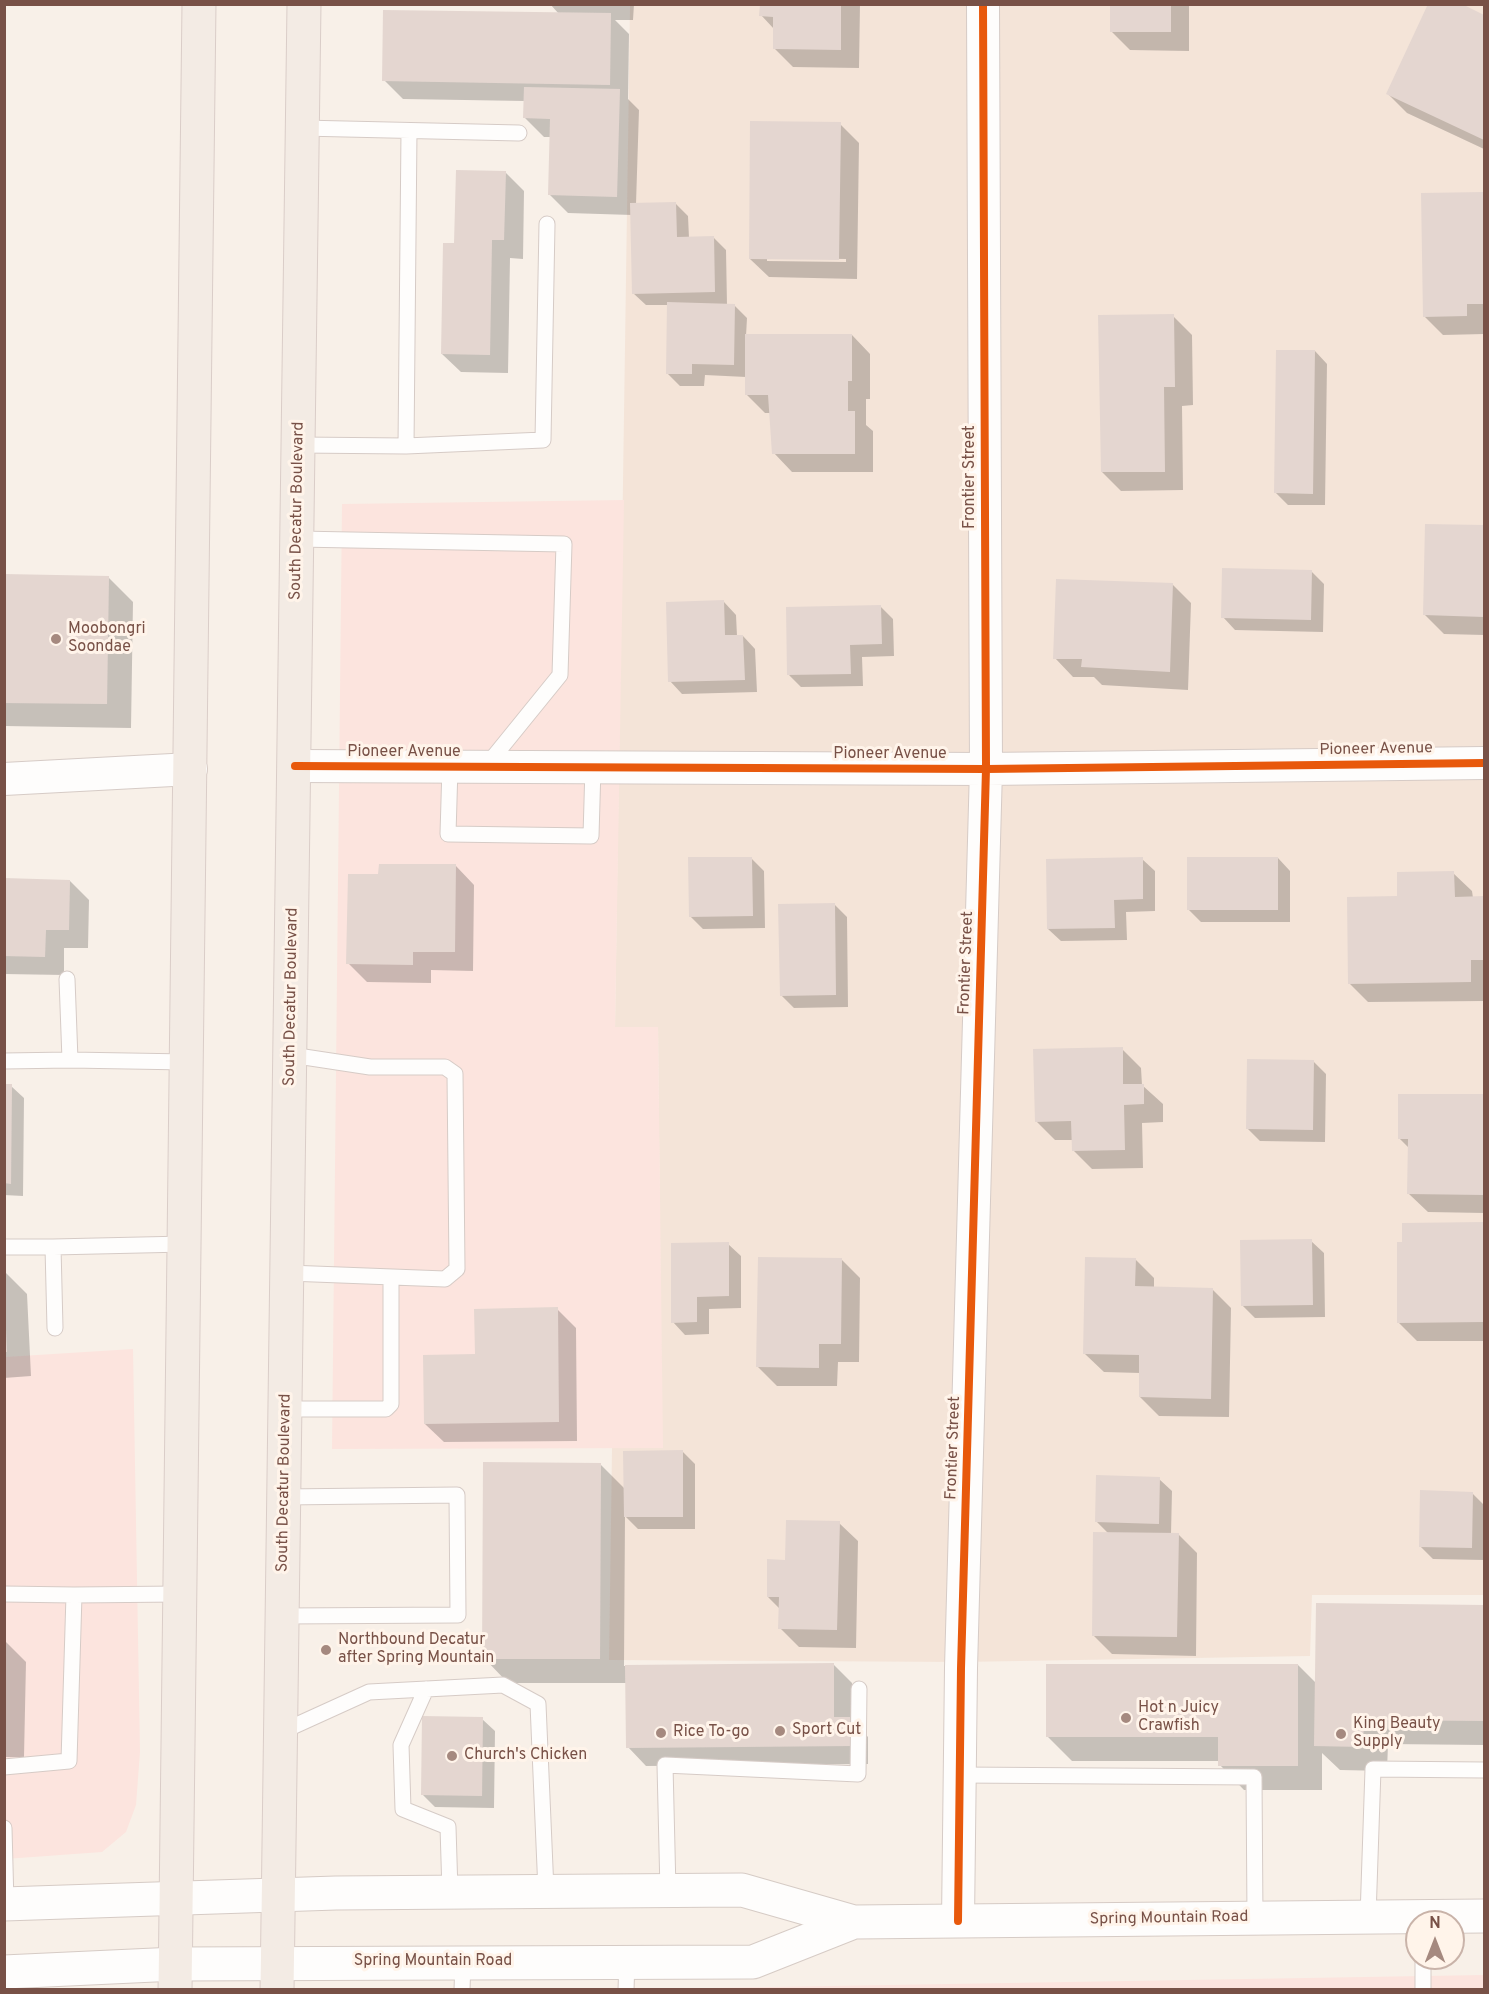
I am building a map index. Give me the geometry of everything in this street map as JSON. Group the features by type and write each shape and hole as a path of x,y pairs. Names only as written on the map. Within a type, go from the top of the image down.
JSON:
{"main road":[{"path":"176,1977 199,4"},
{"name":"South Decatur Boulevard","path":"278,1977 296,766 304,4"},
{"name":"Spring Mountain Road","path":"5,1904 279,1895 742,1890 854,1922 1405,1918"},
{"name":"Spring Mountain Road","path":"1465,1917 1485,1916"},
{"name":"Spring Mountain Road","path":"4,1972 176,1977 626,1975 753,1962 854,1922"}],"street":[{"name":"Frontier Street","path":"958,1921 959,1775 986,769 983,4"},
{"name":"Pioneer Avenue","path":"296,766 986,769 1485,763"},
{"path":"4,780 191,769"}],"lane":[{"path":"302,128 519,134"},
{"path":"406,446 409,131"},
{"path":"299,445 406,446 543,440 548,224"},
{"path":"298,538 564,543 560,675 486,767"},
{"path":"450,767 448,834 591,836 593,767"},
{"path":"67,979 70,1060"},
{"path":"288,1273 444,1279 457,1269 455,1074 445,1067 370,1067 291,1055"},
{"path":"4,1061 187,1062"},
{"path":"4,1247 185,1244"},
{"path":"52,1247 55,1328"},
{"path":"286,1409 386,1409 391,1404 391,1277"},
{"path":"283,1616 458,1615 457,1496 284,1497"},
{"path":"4,1594 180,1594"},
{"path":"4,1767 69,1761 74,1595"},
{"path":"281,1732 369,1692 503,1685 538,1704 546,1891"},
{"path":"426,1689 401,1745 404,1809 448,1827 450,1892"},
{"path":"668,1891 665,1765 858,1774 859,1689"},
{"path":"1368,1917 1373,1769 1485,1770"},
{"path":"959,1775 1254,1777 1255,1918"},
{"path":"4,1828 5,1904"},
{"path":"1423,1970 1423,1989"}],"shaded area":[{"path":"630,5 1484,5 1484,1595 1312,1595 1310,1656 962,1662 609,1660 612,1448 662,1448 658,1027 615,1027"},
{"path":"624,500 615,1027 658,1027 663,1448 332,1449 342,504"},
{"path":"133,1349 140,1752 136,1805 126,1832 102,1852 5,1859 5,1357"},
{"path":"1484,1975 1484,1990 592,1990"}],"building":[{"path":"760,4 841,4 841,50 773,49 773,17 759,16"},
{"path":"1110,4 1171,4 1171,32 1110,32"},
{"path":"1428,4 1462,4 1484,15 1484,140 1386,94"},
{"path":"383,10 611,13 610,85 382,81"},
{"path":"524,87 620,89 617,197 548,195 550,119 523,118"},
{"path":"750,121 841,122 839,260 749,259"},
{"path":"456,170 506,171 504,240 492,240 490,355 441,354 443,243 454,243"},
{"path":"1484,192 1484,304 1467,304 1467,316 1423,317 1421,193"},
{"path":"676,202 677,237 714,236 715,292 632,294 630,203"},
{"path":"667,302 735,304 734,365 692,364 692,374 666,374"},
{"path":"1174,314 1175,387 1164,387 1165,472 1101,472 1098,315"},
{"path":"745,334 852,334 852,381 848,381 848,411 855,411 855,454 772,454 768,395 745,395"},
{"path":"1276,350 1315,350 1313,494 1274,493"},
{"path":"1425,524 1484,525 1484,617 1423,615"},
{"path":"1222,568 1312,570 1311,620 1221,618"},
{"name":"Moobongri Soondae","path":"4,574 109,576 107,704 4,703"},
{"path":"1056,579 1173,583 1170,672 1081,667 1082,659 1053,659"},
{"path":"724,600 725,635 743,635 745,680 668,682 666,602"},
{"path":"881,605 882,644 850,645 851,674 787,675 786,607"},
{"path":"688,857 752,857 753,916 689,917"},
{"path":"1143,857 1143,899 1114,900 1115,928 1047,929 1046,859"},
{"path":"1187,857 1278,857 1278,910 1187,910"},
{"path":"379,864 456,864 455,952 413,952 413,965 346,964 348,874 378,874"},
{"path":"1454,871 1455,897 1484,896 1484,960 1471,960 1471,982 1348,984 1347,897 1397,896 1397,872"},
{"path":"4,878 70,880 69,930 46,930 45,957 4,956"},
{"path":"835,903 836,995 780,996 778,904"},
{"path":"1123,1047 1123,1084 1144,1084 1144,1104 1124,1105 1125,1150 1072,1151 1071,1121 1035,1122 1033,1049"},
{"path":"1247,1059 1314,1060 1313,1130 1246,1129"},
{"path":"4,1084 12,1084 11,1184 4,1183"},
{"path":"1398,1094 1484,1094 1484,1195 1407,1194 1408,1139 1398,1139"},
{"path":"1484,1222 1484,1322 1397,1323 1397,1242 1402,1242 1402,1223"},
{"path":"1312,1239 1313,1305 1241,1306 1240,1240"},
{"path":"729,1242 729,1296 697,1297 697,1322 671,1323 671,1243"},
{"path":"758,1257 842,1258 841,1344 819,1344 819,1368 756,1367"},
{"path":"1085,1257 1136,1258 1135,1286 1213,1288 1211,1399 1139,1397 1139,1355 1083,1354"},
{"path":"558,1307 559,1422 424,1424 423,1355 475,1354 474,1309"},
{"path":"4,1330 6,1330 7,1352 4,1352"},
{"path":"683,1450 683,1517 624,1517 623,1451"},
{"path":"483,1462 601,1463 600,1659 482,1659"},
{"path":"1096,1475 1160,1477 1159,1524 1095,1522"},
{"path":"1420,1490 1473,1492 1472,1548 1419,1547"},
{"path":"786,1520 840,1521 837,1630 778,1629 779,1597 767,1597 767,1559 785,1560"},
{"path":"1093,1532 1179,1533 1177,1637 1092,1636"},
{"path":"1316,1603 1484,1605 1484,1721 1364,1720 1363,1747 1314,1746"},
{"path":"834,1663 834,1717 850,1717 850,1746 626,1748 625,1665"},
{"path":"1046,1664 1298,1664 1298,1766 1218,1766 1218,1737 1046,1737"},
{"name":"Church's Chicken","path":"422,1716 483,1717 482,1796 421,1795"}],"cycle path":[{"path":"958,1921 961,1668 986,769 983,4"},
{"path":"295,766 986,769 1484,763"}],"place":[{"name":"Moobongri Soondae","path":"56,639"},
{"name":"Northbound Decatur after Spring Mountain","path":"326,1650"},
{"name":"Hot n Juicy Crawfish","path":"1126,1718"},
{"name":"Sport Cut","path":"780,1731"},
{"name":"Rice To-go","path":"661,1733"},
{"name":"King Beauty Supply","path":"1341,1734"},
{"name":"Church's Chicken","path":"452,1756"}]}
